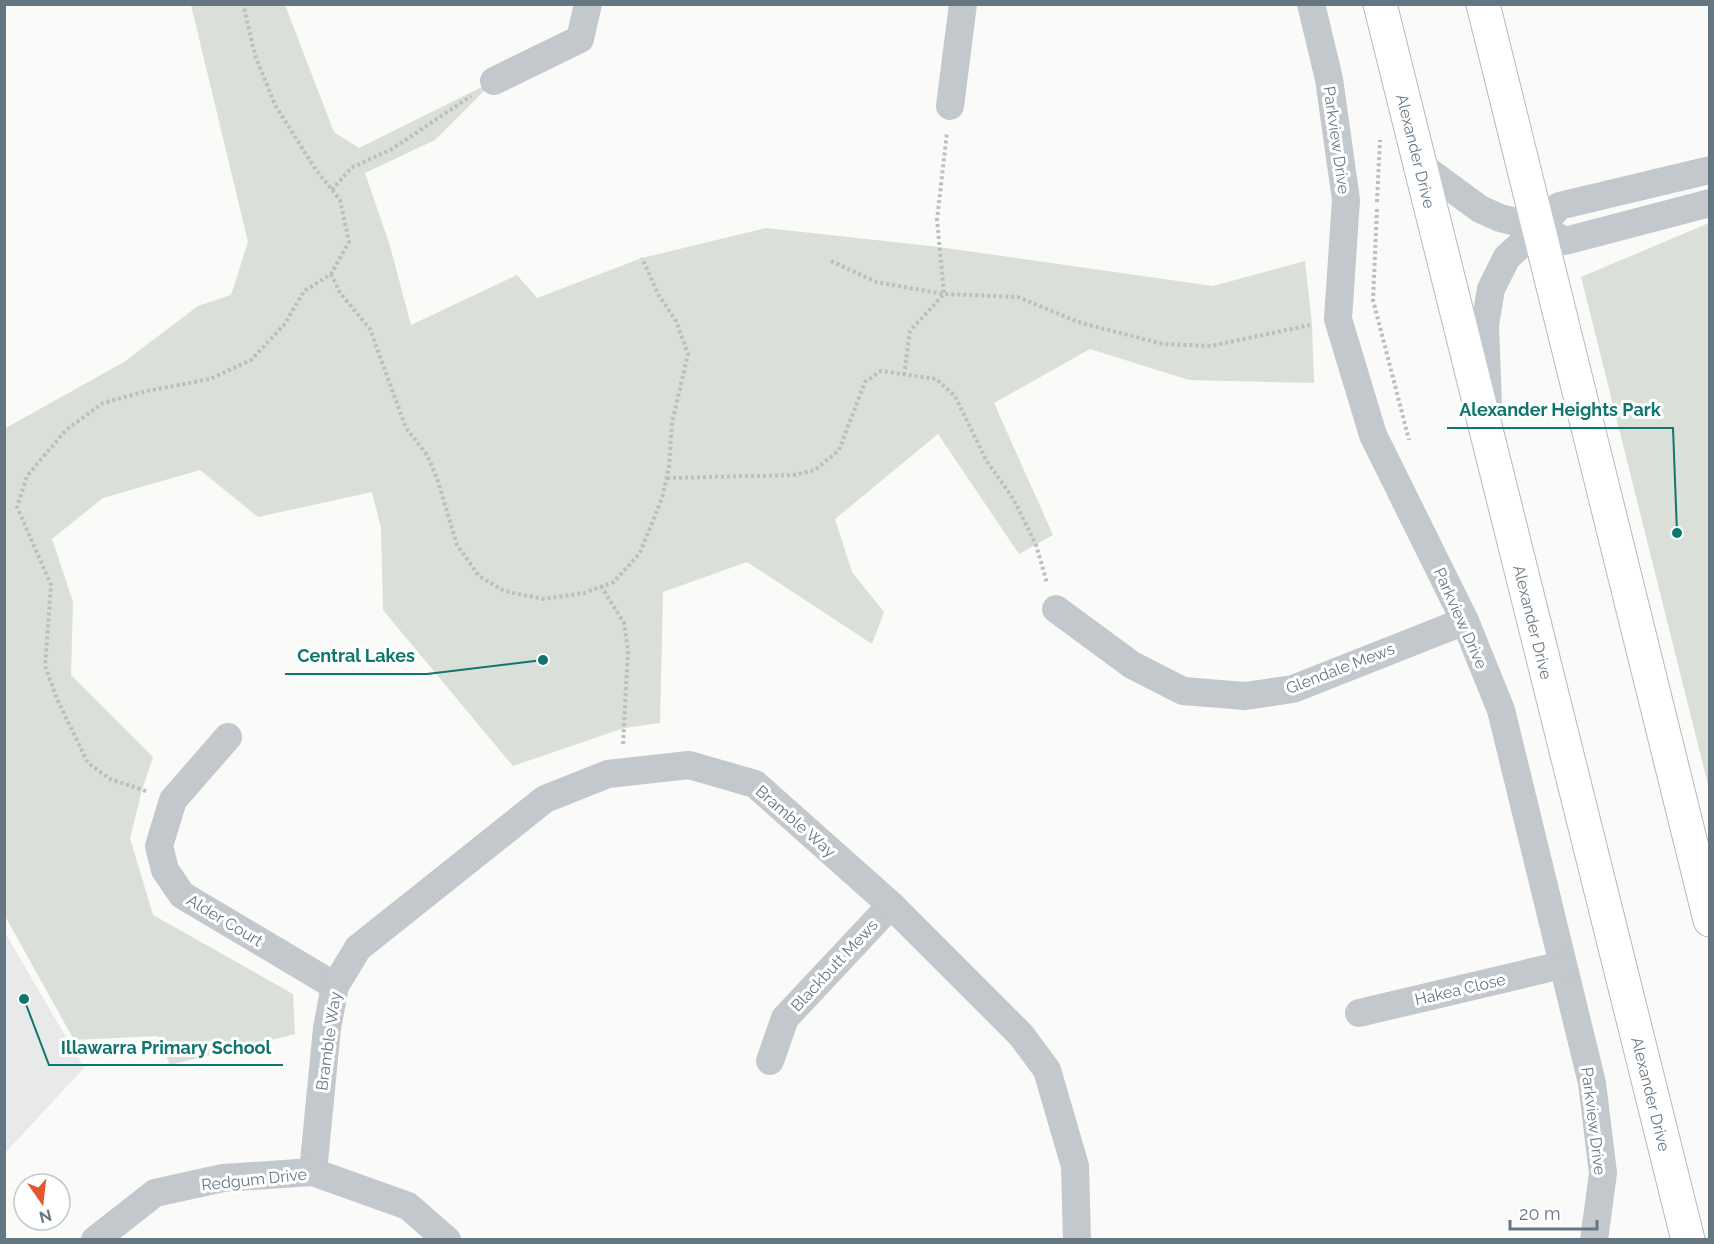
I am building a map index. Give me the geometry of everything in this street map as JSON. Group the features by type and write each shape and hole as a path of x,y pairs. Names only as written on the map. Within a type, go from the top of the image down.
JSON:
{"main road":[{"name":"Alexander Drive","path":"1380,4 1486,438 1688,1239"},
{"path":"1484,4 1710,921"}],"street":[{"path":"494,81 580,39 588,4"},
{"path":"950,106 963,4"},
{"name":"Parkview Drive","path":"1311,4 1329,79 1346,200 1338,319 1373,435 1465,621 1502,710 1594,1094 1603,1173 1594,1239"},
{"path":"1420,165 1480,209 1540,228 1565,241 1710,202"},
{"path":"1486,438 1488,386 1485,325 1491,289 1507,257 1540,228 1559,206 1710,170"},
{"name":"Glendale Mews","path":"1056,609 1132,664 1183,691 1245,696 1293,689 1465,621"},
{"name":"Alder Court","path":"228,737 173,800 159,846 165,870 182,895 335,986"},
{"name":"Bramble Way","path":"313,1172 327,1028 335,986 358,948 545,800 608,774 689,765 755,784 891,905 1021,1035 1047,1070 1075,1166 1077,1239"},
{"name":"Blackbutt Mews","path":"770,1061 785,1018 891,905"},
{"name":"Hakea Close","path":"1359,1013 1562,965"},
{"name":"Redgum Drive","path":"95,1239 155,1193 223,1178 313,1172 408,1206 447,1239"}],"path":[{"path":"173,800 110,780 88,763 57,699 45,666 51,585 17,507 27,476 66,430 103,403 147,391 210,379 251,360 284,325 304,291 331,274 349,242 340,200 275,105 255,55 243,4"},
{"path":"332,190 351,168 392,149 494,81"},
{"path":"904,375 910,332 944,294 937,220 950,106"},
{"path":"1380,137 1372,300 1412,450"},
{"path":"331,274 340,293 370,329 406,428 427,455 437,478 457,545 479,576 504,591 543,599 584,592 614,582 640,554 667,478 672,423 688,354 676,321 658,294 642,258"},
{"path":"831,261 876,282 944,294 1018,297 1078,322 1163,344 1211,346 1338,319"},
{"path":"667,478 794,476 815,470 839,450 865,382 880,371 936,379 956,396 986,460 1014,500 1036,545 1056,609"},
{"path":"601,586 624,622 628,650 622,772"}],"shaded area":[{"path":"191,5 285,5 334,132 359,148 494,81 435,140 365,173 390,246 411,325 517,275 537,298 642,258 766,228 939,247 1213,286 1305,261 1312,324 1314,383 1189,380 1090,349 994,403 1053,535 1019,554 938,434 835,519 852,572 884,612 872,644 747,562 663,592 660,723 624,728 513,766 383,610 381,528 372,492 258,517 200,470 103,498 52,539 73,602 71,675 153,757 130,838 153,915 293,994 295,1034 170,1065 157,1036 74,1040 5,916 4,429 124,362 198,306 231,295 248,242"},
{"path":"1709,223 1709,789 1581,277"},
{"path":"4,931 84,1068 5,1153 4,1153"}],"place":[{"name":"Alexander Heights Park","path":"1677,533"},
{"name":"Central Lakes","path":"543,660"},
{"name":"Illawarra Primary School","path":"24,999"}]}
